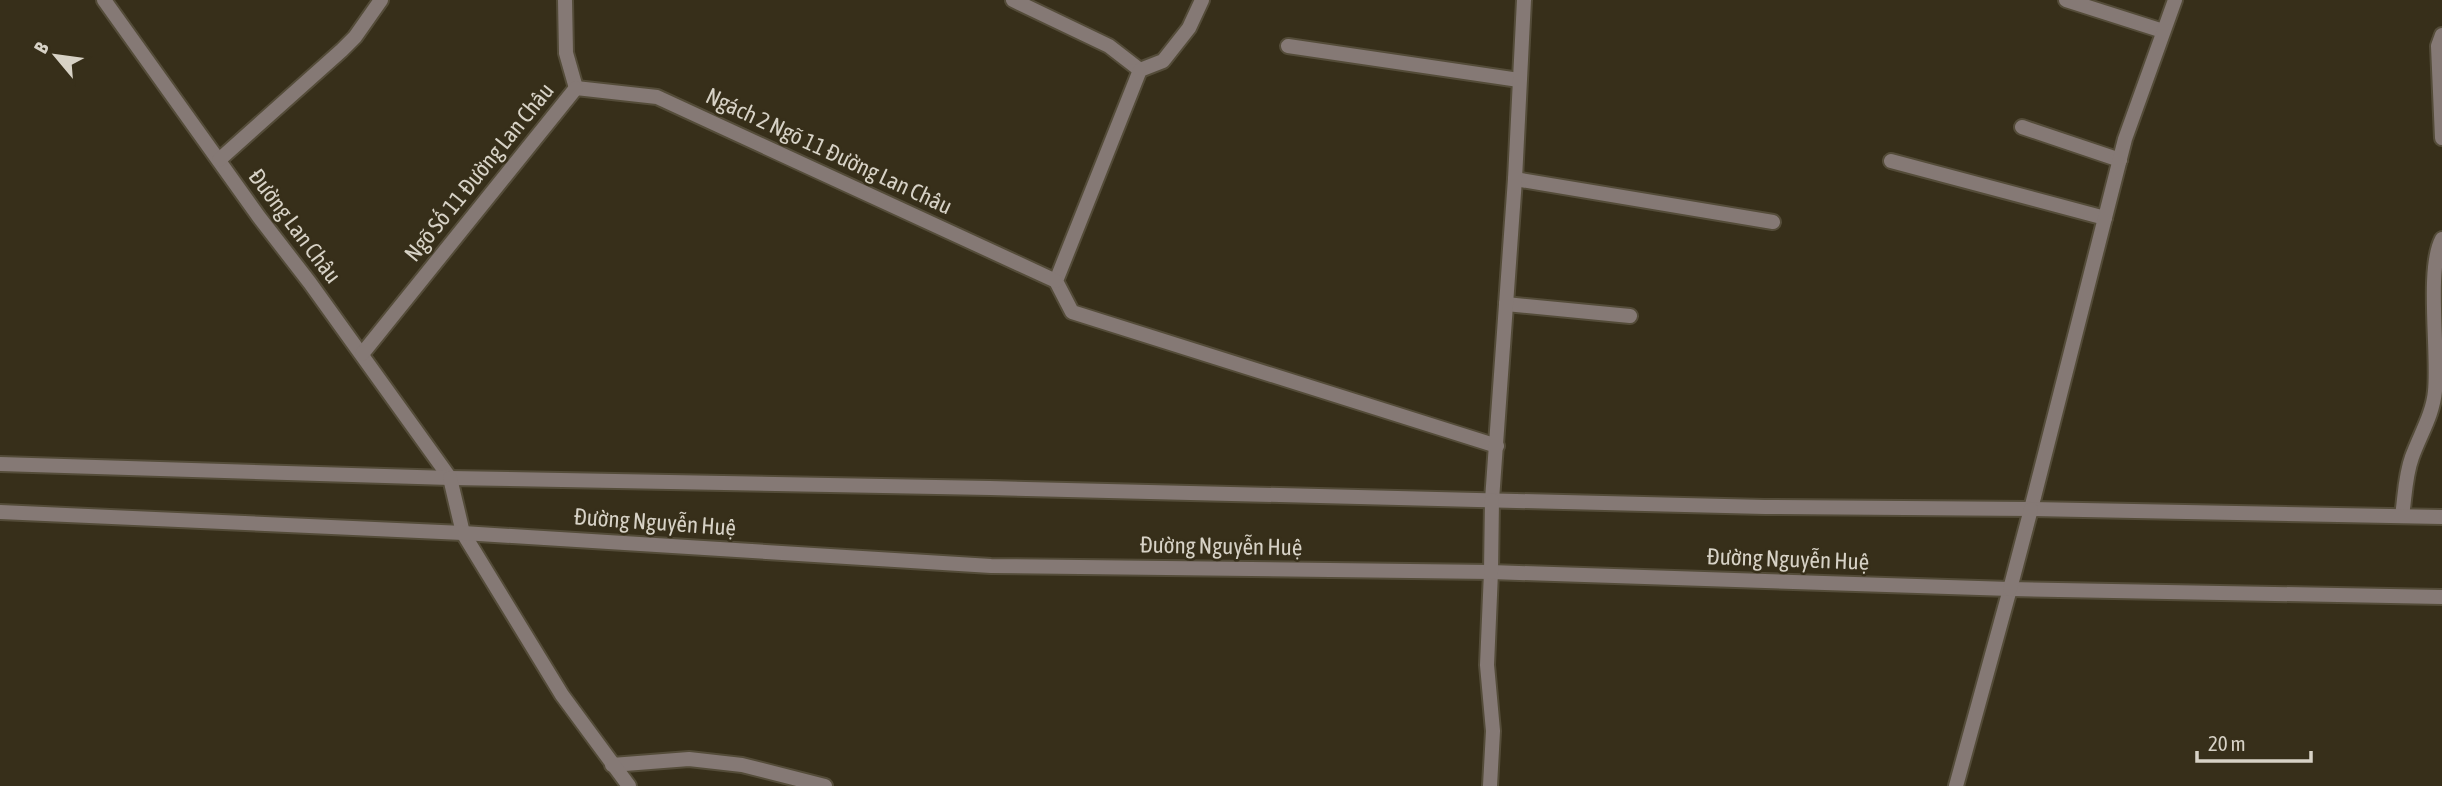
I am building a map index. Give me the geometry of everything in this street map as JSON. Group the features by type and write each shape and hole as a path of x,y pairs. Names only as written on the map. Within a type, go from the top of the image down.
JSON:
{"street":[{"name":"Đường Lan Châu","path":"104,0 450,478"},
{"path":"219,160 348,43 382,0"},
{"name":"Ngõ Số 11 Đường Lan Châu","path":"362,354 576,88 566,53 565,0"},
{"path":"1013,0 1109,46 1140,70"},
{"path":"1202,0 1189,28 1163,61 1140,70 1056,281 1072,312 1497,446"},
{"path":"1490,786 1493,731 1487,665 1492,500 1515,179 1524,0"},
{"path":"2066,0 2163,31"},
{"path":"1956,786 2031,509 2125,139 2175,0"},
{"path":"2442,35 2438,46 2442,138"},
{"path":"1288,46 1519,80"},
{"name":"Ngách 2 Ngõ 11 Đường Lan Châu","path":"576,88 656,97 1056,281"},
{"path":"2022,127 2120,160"},
{"path":"1891,161 2105,218"},
{"path":"1515,179 1773,222"},
{"path":"2402,516 2407,477 2430,414 2435,392 2435,271 2442,239"},
{"path":"1506,304 1630,316"},
{"name":"Đường Nguyễn Huệ","path":"0,464 450,478 1765,507 2442,517"},
{"path":"450,478 463,533 562,695 629,786"},
{"name":"Đường Nguyễn Huệ","path":"0,512 463,533 991,566 1491,572 2010,589 2442,597"},
{"path":"612,765 689,760 715,762 742,765 825,786"}]}
